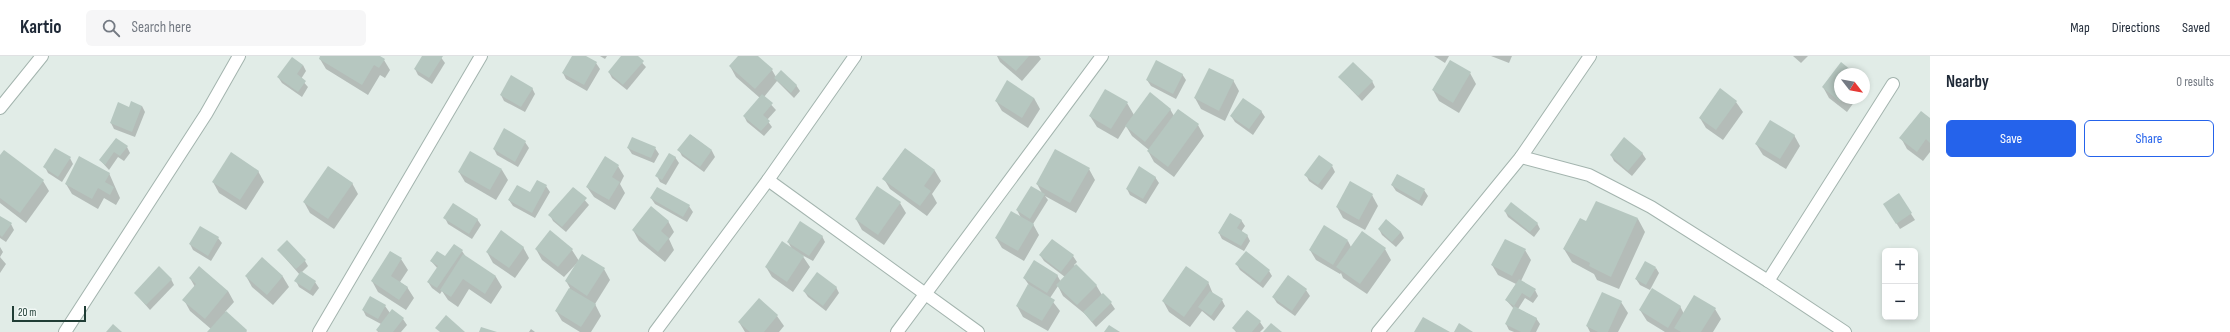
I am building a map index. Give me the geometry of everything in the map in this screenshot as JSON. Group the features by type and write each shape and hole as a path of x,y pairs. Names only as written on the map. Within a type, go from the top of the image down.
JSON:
{"street":[{"path":"0,108 42,56"},
{"path":"65,332 206,114 239,56"},
{"path":"319,332 481,56"},
{"path":"655,332 768,180 854,56"},
{"path":"897,332 1102,56"},
{"path":"1378,332 1521,157 1590,56"},
{"path":"1768,281 1893,84"},
{"path":"1521,157 1589,175 1651,207 1845,332"},
{"path":"768,180 978,332"}],"building":[{"path":"320,56 380,56 385,59 379,68 374,65 362,85 319,59"},
{"path":"422,56 443,56 429,78 414,69"},
{"path":"572,56 586,56 597,62 584,85 562,73"},
{"path":"621,56 638,56 644,61 623,85 608,72"},
{"path":"738,56 758,56 773,69 755,89 729,66"},
{"path":"998,56 1029,56 1016,71"},
{"path":"292,57 303,65 297,74 306,81 298,92 277,77"},
{"path":"1156,60 1183,74 1173,94 1146,80"},
{"path":"1450,60 1471,72 1453,103 1432,90"},
{"path":"1353,62 1373,81 1358,96 1338,77"},
{"path":"1841,62 1848,68 1836,68"},
{"path":"1209,68 1234,80 1219,111 1194,98"},
{"path":"781,70 797,85 791,93 774,78"},
{"path":"1834,71 1834,97 1822,87"},
{"path":"511,75 533,88 521,107 500,95"},
{"path":"1007,80 1034,98 1022,118 995,101"},
{"path":"1720,88 1737,101 1716,130 1699,118"},
{"path":"1105,89 1128,102 1111,129 1089,116"},
{"path":"1150,92 1171,109 1145,142 1125,126"},
{"path":"762,94 773,103 763,115 770,121 761,131 743,116"},
{"path":"1243,98 1262,111 1249,129 1230,116"},
{"path":"131,101 142,106 132,132 110,123 118,102 129,107"},
{"path":"1178,109 1199,124 1168,167 1147,151"},
{"path":"1921,111 1930,118 1930,143 1926,139 1917,152 1899,138"},
{"path":"1770,120 1795,135 1780,159 1755,144"},
{"path":"504,128 526,141 515,162 493,149"},
{"path":"690,134 712,150 700,167 677,150"},
{"path":"632,137 656,147 651,158 627,148"},
{"path":"1624,137 1643,153 1628,171 1610,155"},
{"path":"116,138 128,146 120,156 114,152 105,165 99,160"},
{"path":"55,148 71,157 58,177 43,167"},
{"path":"905,148 935,170 924,186 931,191 920,206 882,179"},
{"path":"1055,149 1090,168 1070,203 1036,184"},
{"path":"4,150 44,180 20,213 0,198 0,155"},
{"path":"470,151 502,169 490,190 458,172"},
{"path":"231,152 259,171 240,200 212,182"},
{"path":"669,153 676,157 662,180 655,176"},
{"path":"1319,155 1333,165 1318,185 1304,175"},
{"path":"79,156 110,173 105,182 114,187 110,195 98,188 92,199 65,184"},
{"path":"605,156 619,165 612,177 620,182 609,200 586,187"},
{"path":"328,166 353,183 328,219 303,202"},
{"path":"1139,166 1156,177 1143,199 1126,189"},
{"path":"1397,174 1425,189 1419,201 1391,185"},
{"path":"537,180 547,185 532,213 508,200 517,185 530,192"},
{"path":"1350,181 1373,194 1359,220 1336,207"},
{"path":"877,186 901,202 878,235 855,219"},
{"path":"1031,186 1045,194 1030,219 1016,210"},
{"path":"573,187 587,198 562,227 548,215"},
{"path":"657,187 690,205 683,217 650,198"},
{"path":"1899,193 1912,213 1896,224 1883,204"},
{"path":"1596,201 1638,218 1611,277 1589,266 1590,263 1563,249 1580,218 1586,221"},
{"path":"1511,202 1538,223 1530,232 1504,211"},
{"path":"453,203 478,219 469,234 443,218"},
{"path":"651,206 669,221 661,231 669,238 658,252 632,230"},
{"path":"1011,211 1034,224 1018,251 995,238"},
{"path":"1230,213 1242,220 1237,228 1248,235 1241,246 1218,233"},
{"path":"0,216 12,223 2,237 0,235"},
{"path":"1386,219 1401,232 1392,242 1378,229"},
{"path":"800,221 823,236 809,256 787,242"},
{"path":"1324,225 1348,240 1333,265 1309,250"},
{"path":"200,226 219,237 208,256 189,244"},
{"path":"501,230 524,247 509,268 486,252"},
{"path":"550,230 573,249 558,267 535,249"},
{"path":"1362,231 1386,248 1360,284 1336,267"},
{"path":"1052,239 1074,255 1061,272 1039,255"},
{"path":"1505,239 1526,249 1512,276 1491,265"},
{"path":"287,240 306,260 296,269 277,250"},
{"path":"782,241 804,256 787,282 765,267"},
{"path":"454,244 463,250 437,288 427,282 438,266 430,261 437,251 445,256"},
{"path":"390,251 402,258 391,276 408,287 399,300 371,281"},
{"path":"1246,251 1270,270 1260,283 1235,264"},
{"path":"463,254 496,276 485,294 463,279 451,297 440,290"},
{"path":"582,254 605,268 587,296 565,281"},
{"path":"262,257 283,276 267,295 245,276"},
{"path":"1034,260 1058,275 1047,293 1023,278"},
{"path":"1645,261 1656,267 1646,285 1635,279"},
{"path":"1076,264 1097,285 1077,305 1056,285"},
{"path":"159,266 172,279 146,305 134,293"},
{"path":"199,266 228,291 205,319 182,300 196,284 189,278"},
{"path":"1186,266 1209,282 1184,317 1162,301"},
{"path":"301,271 316,281 310,291 294,281"},
{"path":"817,272 837,287 823,306 803,291"},
{"path":"1288,275 1307,289 1292,311 1272,297"},
{"path":"1519,279 1536,289 1530,298 1522,293 1514,306 1505,300"},
{"path":"1028,284 1055,300 1042,321 1016,306"},
{"path":"569,288 596,304 581,327 555,311"},
{"path":"1652,288 1681,306 1668,328 1639,310"},
{"path":"1210,291 1223,299 1211,316 1198,307"},
{"path":"1602,292 1622,301 1608,332 1598,332 1586,326"},
{"path":"1103,293 1112,302 1092,322 1083,312"},
{"path":"1694,295 1716,308 1701,332 1681,332 1674,328"},
{"path":"370,296 386,305 378,319 362,310"},
{"path":"759,298 778,315 764,332 750,332 738,322"},
{"path":"1514,306 1537,318 1530,332 1521,332 1505,324"},
{"path":"392,309 404,318 393,332 379,332 376,330"},
{"path":"1247,310 1261,321 1252,332 1237,332 1232,328"},
{"path":"226,311 247,330 246,332 207,332"},
{"path":"446,315 465,332 440,332 435,328"},
{"path":"1423,317 1450,332 1414,332"},
{"path":"1271,323 1282,332 1263,332"},
{"path":"1459,323 1473,332 1454,332"},
{"path":"113,324 122,332 106,332"},
{"path":"1109,325 1120,332 1104,332"},
{"path":"481,327 497,332 479,332"}]}
